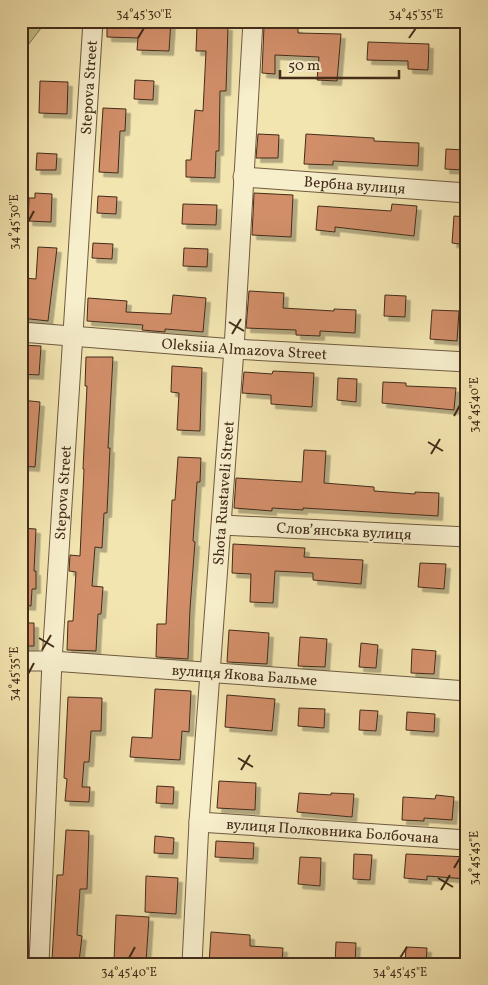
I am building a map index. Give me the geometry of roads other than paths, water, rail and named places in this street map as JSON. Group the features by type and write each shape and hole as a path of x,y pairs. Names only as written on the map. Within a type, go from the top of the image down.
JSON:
{"street":[{"name":"Stepova Street","path":"40,964 52,661 93,21"},
{"name":"Shota Rustaveli Street","path":"192,964 209,672 222,525 234,349 253,21"},
{"name":"Вербна вулиця","path":"243,177 467,193"},
{"name":"Oleksiia Almazova Street","path":"21,332 234,349 467,362"},
{"name":"Словʼянська вулиця","path":"222,525 467,537"},
{"name":"вулиця Якова Бальме","path":"21,661 52,661 467,691"},
{"name":"вулиця Полковника Болбочана","path":"199,822 467,840"}]}
